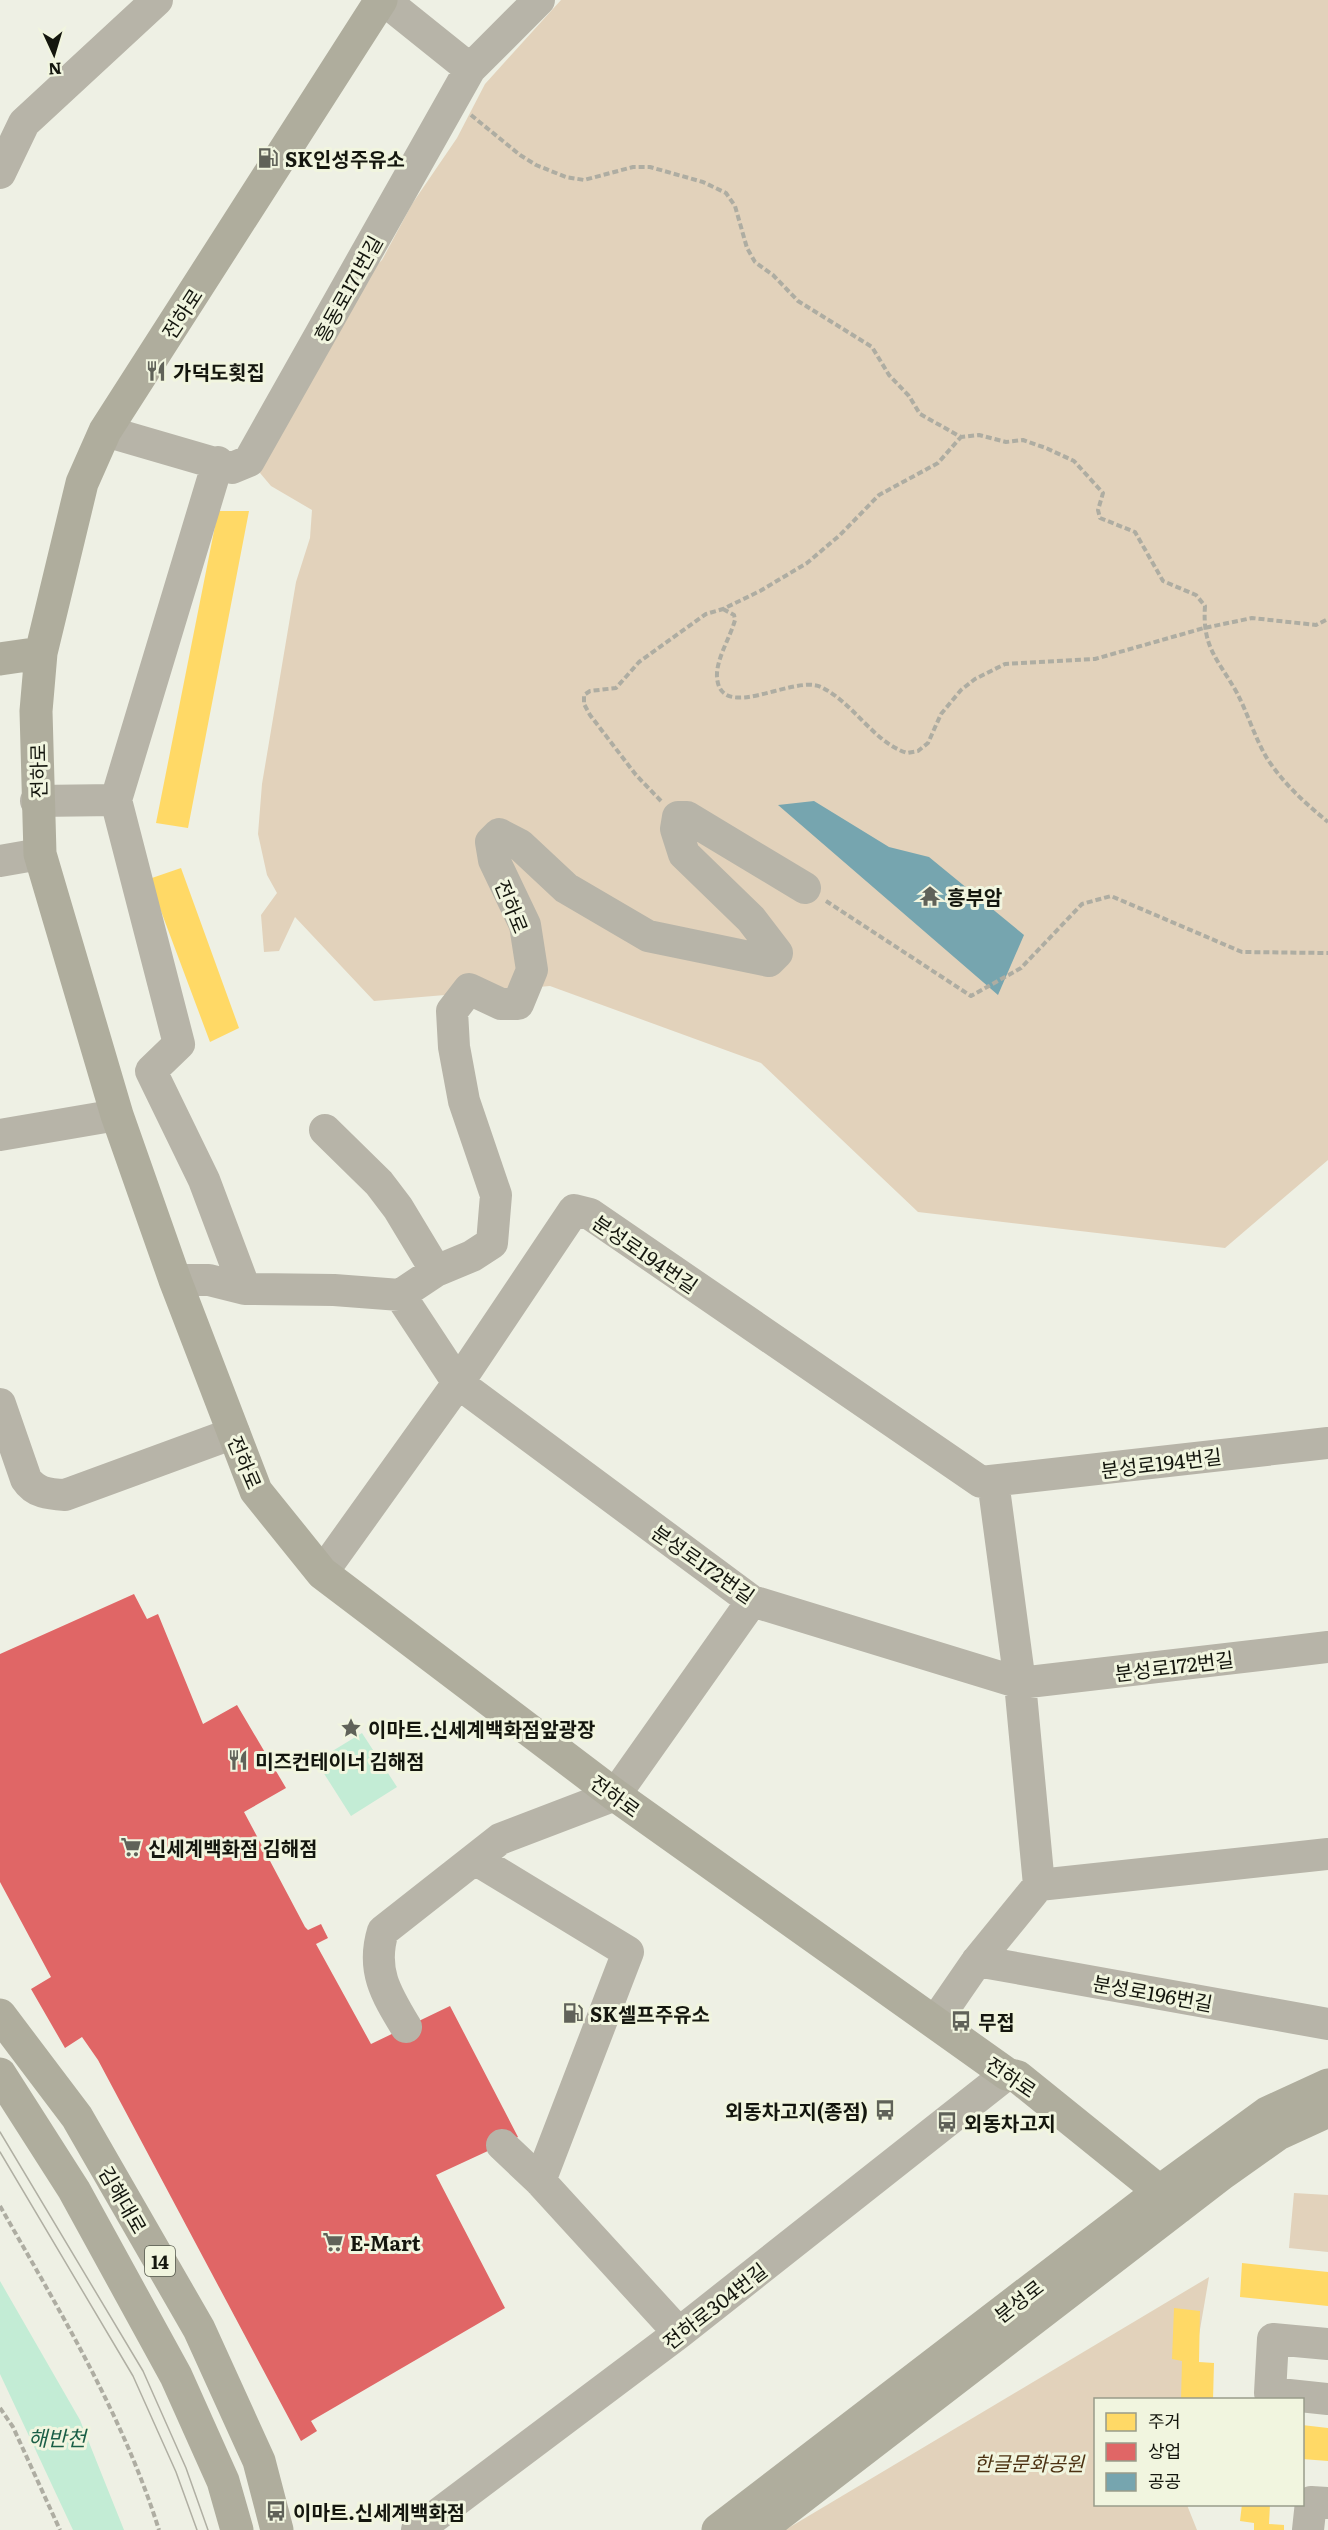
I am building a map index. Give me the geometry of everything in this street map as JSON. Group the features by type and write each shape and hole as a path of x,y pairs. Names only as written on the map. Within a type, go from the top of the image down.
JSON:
{"main road":[{"name":"전하로","path":"383,0 105,431 82,483 41,653 36,711 36,801 40,854 117,1115 175,1280 256,1491 322,1573 615,1795 1007,2074 1018,2077 1169,2199"},
{"path":"0,659 41,653"},
{"name":"김해대로","path":"0,2015 76,2117 199,2329 259,2461 277,2530"},
{"name":"김해대로","path":"0,2074 74,2190 176,2376 222,2481 237,2530"},
{"name":"분성로","path":"759,2530 1169,2199 1267,2113 1328,2085"},
{"name":"분성로","path":"718,2530 1169,2199 1278,2134 1328,2111"}],"street":[{"path":"0,173 24,123 157,0"},
{"path":"383,0 467,75"},
{"name":"흥동로171번길","path":"105,431 218,462 232,468 249,461 467,75 539,0"},
{"path":"218,462 116,800 179,1044 151,1071 204,1180 245,1289"},
{"path":"36,801 116,800"},
{"path":"678,817 687,817 806,888"},
{"name":"전하로","path":"400,1295 436,1271 472,1256 492,1243 496,1195 464,1101 454,1047 452,1011 469,989 501,1004 518,1004 532,970 525,925 494,860 491,842 499,834 520,845 566,888 648,936 769,961 777,953 751,919 684,854 676,829 678,817"},
{"path":"0,861 40,854"},
{"path":"0,1135 117,1115"},
{"path":"325,1130 379,1183 399,1208 436,1271"},
{"name":"분성로194번길","path":"322,1573 458,1383 573,1210 590,1214 981,1482 1328,1443"},
{"path":"175,1280 210,1280 245,1289 311,1289 400,1295 458,1383"},
{"name":"분성로172번길","path":"458,1383 752,1601 1020,1683 1328,1647"},
{"path":"0,1404 26,1479 31,1487 53,1494 65,1495 234,1433"},
{"path":"993,1481 1020,1683 1039,1886"},
{"path":"406,2027 380,1976 377,1951 383,1931 500,1839 615,1795 752,1601"},
{"path":"935,2022 977,1961 1039,1886 1328,1854"},
{"path":"475,1859 628,1952 540,2181"},
{"name":"분성로196번길","path":"977,1961 1328,2024"},
{"name":"전하로304번길","path":"417,2530 679,2333 1007,2074"},
{"path":"502,2145 540,2181 679,2333"},
{"path":"1328,2344 1273,2339 1270,2393 1328,2399"},
{"path":"1308,2530 1311,2502 1328,2503"}],"path":[{"path":"467,75 471,116 498,139 536,165 566,177 584,180 633,167 650,166 702,182 726,193 735,206 747,248 755,262 773,275 798,301 872,347 889,375 909,396 920,414 961,437 980,435 1006,442 1023,440 1074,461 1103,493 1098,510 1100,518 1104,522 1135,532 1163,581 1196,595 1205,606 1203,628 1209,648 1237,693 1267,758 1297,797 1328,822"},
{"path":"678,817 636,775 590,715 583,698 587,692 616,688 639,662 706,614 723,609 768,586 807,562 829,546 879,495 938,463 961,437"},
{"path":"723,609 734,615 735,620 717,676 720,687 727,696 741,699 798,685 818,686 837,698 889,744 907,753 918,751 928,743 941,714 961,690 993,668 1018,662 1095,659 1203,628 1251,618 1316,625 1328,619"},
{"path":"806,888 971,996 1021,968 1082,904 1112,896 1242,952 1328,953"},
{"path":"0,2206 86,2357 147,2493 159,2530"},
{"path":"0,2408 13,2427 60,2530"}],"green space":[{"path":"561,0 1328,0 1328,1160 1225,1248 918,1212 761,1063 550,986 374,1001 295,917 279,951 264,952 261,915 277,893 267,875 258,834 262,784 296,582 310,538 312,510 271,486 260,473 263,461 324,315 382,260 412,204 457,138 485,84"},
{"path":"1294,2193 1328,2195 1328,2252 1289,2248"},
{"name":"한글문화공원","path":"1209,2277 1188,2398 1094,2398 1094,2506 1187,2506 1197,2530 785,2530"}],"water":[{"path":"362,1733 397,1787 351,1816 316,1761"},
{"name":"해반천","path":"0,2281 80,2420 124,2530 73,2530 0,2374"}],"building: 주거":[{"path":"218,511 249,511 188,828 156,823"},
{"path":"181,868 239,1028 210,1042 149,879"},
{"path":"1242,2263 1328,2272 1328,2306 1240,2297"},
{"path":"1174,2308 1200,2311 1199,2362 1214,2363 1213,2398 1181,2398 1182,2361 1172,2359"},
{"path":"1304,2425 1328,2428 1328,2461 1304,2459"},
{"path":"1242,2506 1270,2506 1269,2524 1284,2525 1284,2530 1254,2530 1254,2523 1240,2521"}],"building: 상업":[{"path":"134,1594 147,1619 158,1614 203,1724 237,1705 286,1788 244,1812 305,1927 308,1930 321,1924 328,1938 316,1944 371,2044 450,2006 518,2137 436,2175 505,2308 311,2421 317,2431 301,2441 98,2060 82,2037 65,2048 31,1989 51,1977 0,1882 0,1654"}],"building: 공공":[{"name":"흥부암","path":"814,801 889,847 929,857 1024,935 998,995 778,805"}],"tram line":[{"path":"0,2132 143,2371 186,2468 208,2530"},
{"path":"0,2152 133,2376 176,2472 197,2530"}],"place":[{"name":"SK인성주유소","path":"268,158"},
{"name":"가덕도횟집","path":"156,371"},
{"name":"흥부암","path":"930,896"},
{"name":"이마트.신세계백화점앞광장","path":"351,1728"},
{"name":"미즈컨테이너 김해점","path":"238,1760"},
{"name":"신세계백화점 김해점","path":"131,1847"},
{"name":"SK셀프주유소","path":"573,2013"},
{"name":"무접","path":"961,2021"},
{"name":"외동차고지(종점)","path":"885,2110"},
{"name":"외동차고지","path":"947,2122"},
{"name":"E-Mart","path":"333,2242"},
{"name":"이마트.신세계백화점","path":"276,2511"}]}
